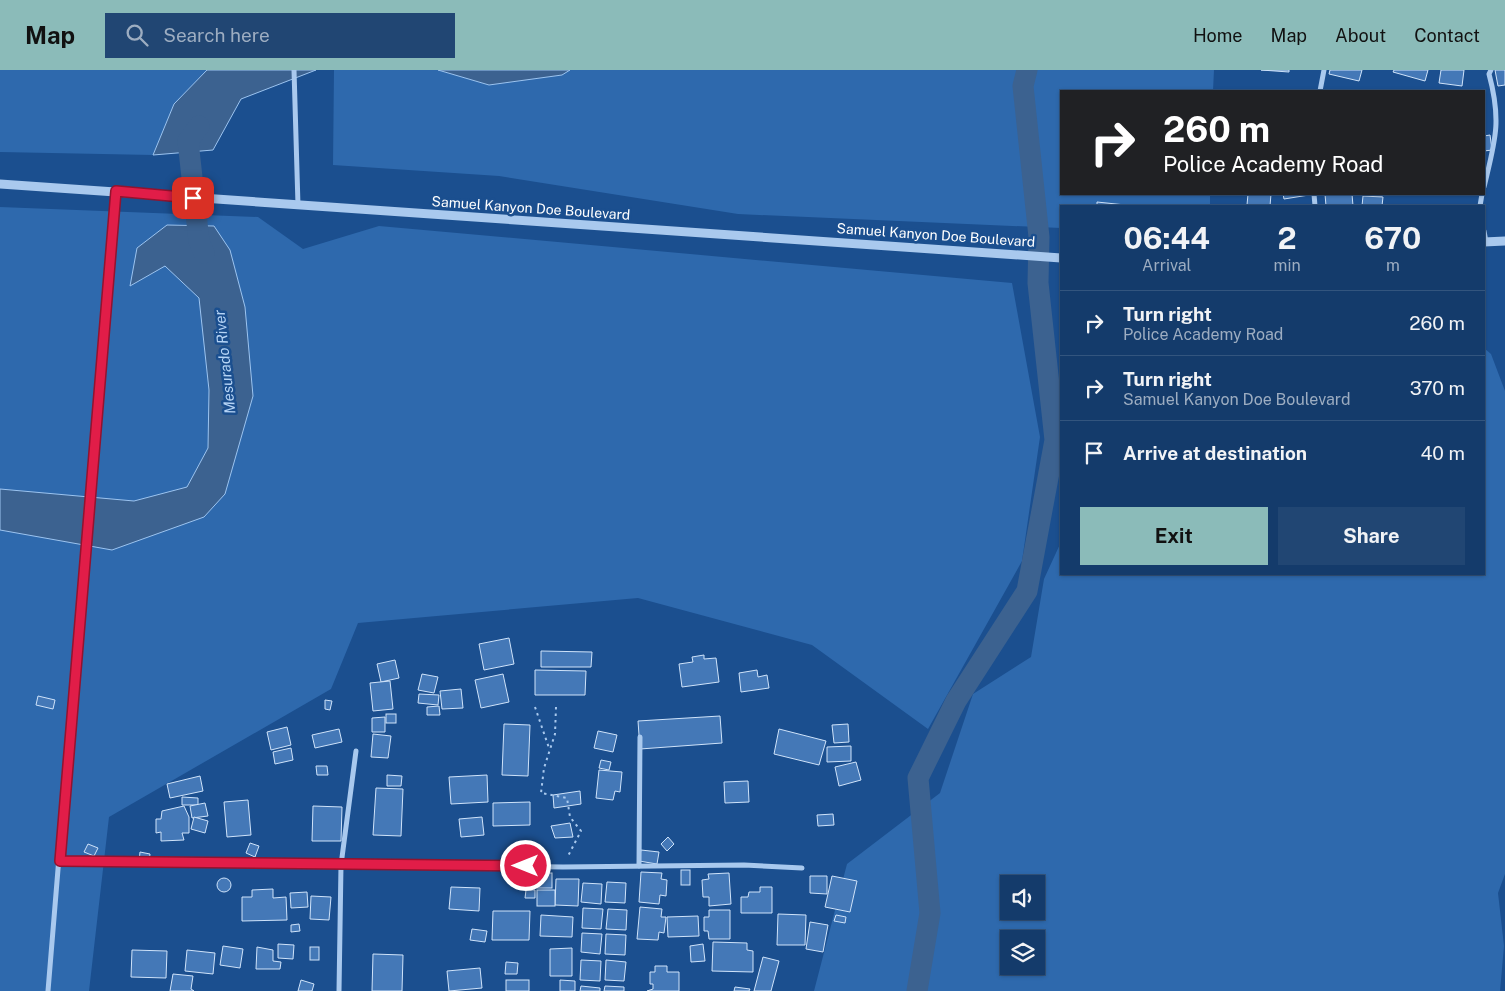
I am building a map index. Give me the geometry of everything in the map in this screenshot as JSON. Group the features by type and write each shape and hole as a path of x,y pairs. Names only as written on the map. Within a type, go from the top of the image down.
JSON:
{"street":[{"path":"294,70 298,206"},
{"path":"1320,90 1324,70"},
{"path":"1485,183 1496,135 1498,116 1489,74 1491,70"},
{"name":"Samuel Kanyon Doe Boulevard","path":"0,184 1060,258"},
{"path":"48,991 72,699 79,646 84,555 105,347 116,191"},
{"path":"1485,242 1505,241"},
{"path":"639,866 640,737"},
{"path":"338,991 341,865 356,751"},
{"path":"60,861 563,867 744,865 802,868"}],"path":[{"path":"535,707 549,748"},
{"path":"556,707 555,734 549,748 541,793 567,798 570,817 581,831 563,867"}],"shaded area":[{"path":"0,70 207,70 174,104 153,155 0,152"},
{"path":"334,70 438,70 489,85 561,75 570,70 1214,70 1213,90 1060,90 1060,195 1210,195 1210,205 1060,205 1060,228 738,214 499,176 333,165"},
{"path":"0,207 258,217 303,249 379,226 1012,283 1040,437 1022,561 928,729 812,645 638,598 358,623 331,689 109,817 89,991 0,991"},
{"path":"1485,349 1491,354 1505,391 1505,874 1498,893 1504,946 1500,991 814,991 847,864 940,793 973,694 1031,657 1044,579 1060,544 1060,575 1485,575"}],"water":[{"path":"207,70 316,70 241,99 213,150 153,155 174,104"},
{"path":"438,70 570,70 562,75 489,85"},
{"path":"167,225 214,226 230,250 245,307 253,396 225,494 204,517 112,550 0,530 0,489 134,501 187,487 208,448 209,390 199,298 165,266 130,286 137,248"}],"building":[{"path":"1261,70 1289,70 1289,72"},
{"path":"1330,70 1362,70 1359,81 1329,74"},
{"path":"1394,70 1428,70 1425,81 1393,72"},
{"path":"1441,70 1464,70 1462,86 1439,83"},
{"path":"1495,70 1505,70 1505,85 1498,86"},
{"path":"1490,135 1492,150 1485,151 1485,136"},
{"path":"1248,195 1271,195 1270,205 1247,205"},
{"path":"1283,195 1309,195 1284,199"},
{"path":"1325,195 1352,195 1353,205 1326,205"},
{"path":"1363,196 1383,197 1382,205 1362,205"},
{"path":"1097,202 1126,205 1097,205"},
{"path":"509,638 514,664 484,670 479,644"},
{"path":"541,651 592,652 591,667 541,667"},
{"path":"704,655 704,659 716,658 719,682 682,687 679,664 693,662 692,657"},
{"path":"395,660 399,678 381,682 377,664"},
{"path":"535,670 586,671 585,695 535,695"},
{"path":"757,670 758,677 767,675 769,688 741,692 739,673"},
{"path":"422,674 438,677 434,693 418,690"},
{"path":"503,674 509,702 481,708 475,680"},
{"path":"390,681 393,709 373,711 370,683"},
{"path":"461,689 463,708 442,709 440,691"},
{"path":"419,694 439,695 438,705 418,703"},
{"path":"38,696 55,700 53,709 36,705"},
{"path":"325,700 332,701 330,710 325,709"},
{"path":"439,706 440,715 427,715 427,707"},
{"path":"386,714 396,714 396,723 386,723"},
{"path":"720,716 722,743 640,749 638,721"},
{"path":"385,717 385,732 372,732 372,718"},
{"path":"504,724 530,725 528,776 502,775"},
{"path":"848,724 849,742 834,743 832,725"},
{"path":"287,727 291,745 271,750 267,732"},
{"path":"339,729 342,742 315,748 312,735"},
{"path":"779,729 826,741 819,765 774,754"},
{"path":"598,731 617,735 613,752 594,748"},
{"path":"373,734 391,736 388,758 371,757"},
{"path":"851,746 851,761 827,762 827,747"},
{"path":"291,748 293,760 275,764 273,752"},
{"path":"601,760 611,762 609,770 599,768"},
{"path":"856,762 861,780 839,786 835,767"},
{"path":"316,766 327,766 328,775 317,775"},
{"path":"599,770 622,772 620,792 615,791 613,800 596,798"},
{"path":"387,775 402,776 401,786 387,786"},
{"path":"487,775 488,802 451,804 449,777"},
{"path":"200,776 203,791 170,798 167,784"},
{"path":"748,781 749,802 725,803 724,782"},
{"path":"376,788 403,789 401,836 373,835"},
{"path":"580,791 581,804 554,808 553,795"},
{"path":"182,797 198,798 198,805 182,805"},
{"path":"248,800 251,835 227,837 224,802"},
{"path":"530,802 530,825 493,826 493,803"},
{"path":"205,803 208,816 192,818 190,806"},
{"path":"184,806 189,817 189,833 182,833 184,840 161,841 161,832 156,833 156,819 161,819 162,811"},
{"path":"313,806 342,807 341,841 312,841"},
{"path":"833,814 834,825 818,826 817,815"},
{"path":"194,817 208,821 205,833 191,829"},
{"path":"482,817 484,835 461,837 459,819"},
{"path":"570,823 573,837 555,838 551,826"},
{"path":"668,837 674,844 667,851 661,844"},
{"path":"250,843 259,846 255,857 246,853"},
{"path":"88,844 98,848 94,856 84,852"},
{"path":"641,850 659,852 657,864 639,861"},
{"path":"140,852 150,854 149,863 139,862"},
{"path":"512,853 520,854 518,861 510,860"},
{"path":"681,870 690,870 690,885 681,885"},
{"path":"641,872 662,873 661,879 667,880 666,896 660,895 659,904 639,902"},
{"path":"537,873 552,873 552,888 537,888"},
{"path":"729,873 731,904 709,906 709,897 703,897 702,880 709,879 708,874"},
{"path":"810,876 827,876 827,894 810,893"},
{"path":"832,876 857,881 850,912 825,907"},
{"path":"224,878 229,880 231,885 229,890 224,892 219,890 217,885 219,880"},
{"path":"556,879 579,879 578,906 555,905"},
{"path":"607,882 626,883 625,903 605,902"},
{"path":"583,883 602,884 601,904 581,902"},
{"path":"451,887 480,888 479,911 449,909"},
{"path":"760,887 772,887 772,913 741,913 741,897 748,897 749,892 760,892"},
{"path":"273,889 273,898 286,897 287,920 242,921 242,897 252,897 252,890"},
{"path":"526,890 535,890 535,898 525,898"},
{"path":"537,890 555,890 555,906 537,906"},
{"path":"307,892 308,907 291,908 290,893"},
{"path":"311,896 331,897 329,920 310,919"},
{"path":"640,907 662,909 661,917 666,917 664,933 659,932 658,940 637,939"},
{"path":"583,908 603,909 601,929 582,928"},
{"path":"608,909 627,910 626,930 606,929"},
{"path":"709,910 730,910 730,939 709,939 708,931 704,931 704,917 709,917"},
{"path":"493,911 530,911 529,940 492,940"},
{"path":"778,914 806,915 805,945 777,945"},
{"path":"541,915 573,917 572,937 540,936"},
{"path":"836,915 846,917 845,923 834,921"},
{"path":"698,916 699,936 668,937 667,917"},
{"path":"810,922 828,925 823,952 806,949"},
{"path":"299,924 300,931 291,932 291,925"},
{"path":"472,929 487,931 485,942 470,940"},
{"path":"582,933 602,934 600,954 581,952"},
{"path":"606,934 626,935 625,955 605,954"},
{"path":"713,942 747,943 747,950 753,951 753,972 712,971"},
{"path":"278,944 294,945 293,959 278,958"},
{"path":"703,944 705,961 691,962 690,946"},
{"path":"223,946 243,949 240,968 220,965"},
{"path":"257,947 273,950 273,961 281,962 280,969 256,969"},
{"path":"310,947 319,947 319,960 310,960"},
{"path":"572,948 572,976 550,976 550,949"},
{"path":"132,950 167,951 166,978 131,977"},
{"path":"187,950 215,953 213,974 185,971"},
{"path":"373,954 403,955 402,991 372,991"},
{"path":"763,957 779,961 771,991 754,991"},
{"path":"581,960 601,961 600,981 580,980"},
{"path":"606,960 626,962 624,981 605,980"},
{"path":"506,962 518,963 517,974 505,974"},
{"path":"655,966 667,966 667,972 679,972 679,991 647,991 653,989 653,984 650,984 650,972 655,972"},
{"path":"480,968 482,988 449,991 447,971"},
{"path":"173,974 193,976 191,989 194,991 170,991"},
{"path":"301,980 314,984 312,991 298,991"},
{"path":"506,980 529,980 529,991 506,991"},
{"path":"560,980 575,981 575,991 560,991"},
{"path":"581,986 600,988 600,991 580,991"},
{"path":"605,986 624,987 624,991 604,991"},
{"path":"735,987 750,989 749,991 734,991"}],"waterway":[{"path":"917,991 930,913 918,778 956,701 1027,591 1055,440 1038,283 1039,237 1023,86 1027,70"},
{"name":"Mesurado River","path":"199,126 188,141 199,241 204,253"}],"route":[{"path":"193,198 116,191 105,347 84,555 79,646 72,699 60,861 180,864 526,866"}]}
